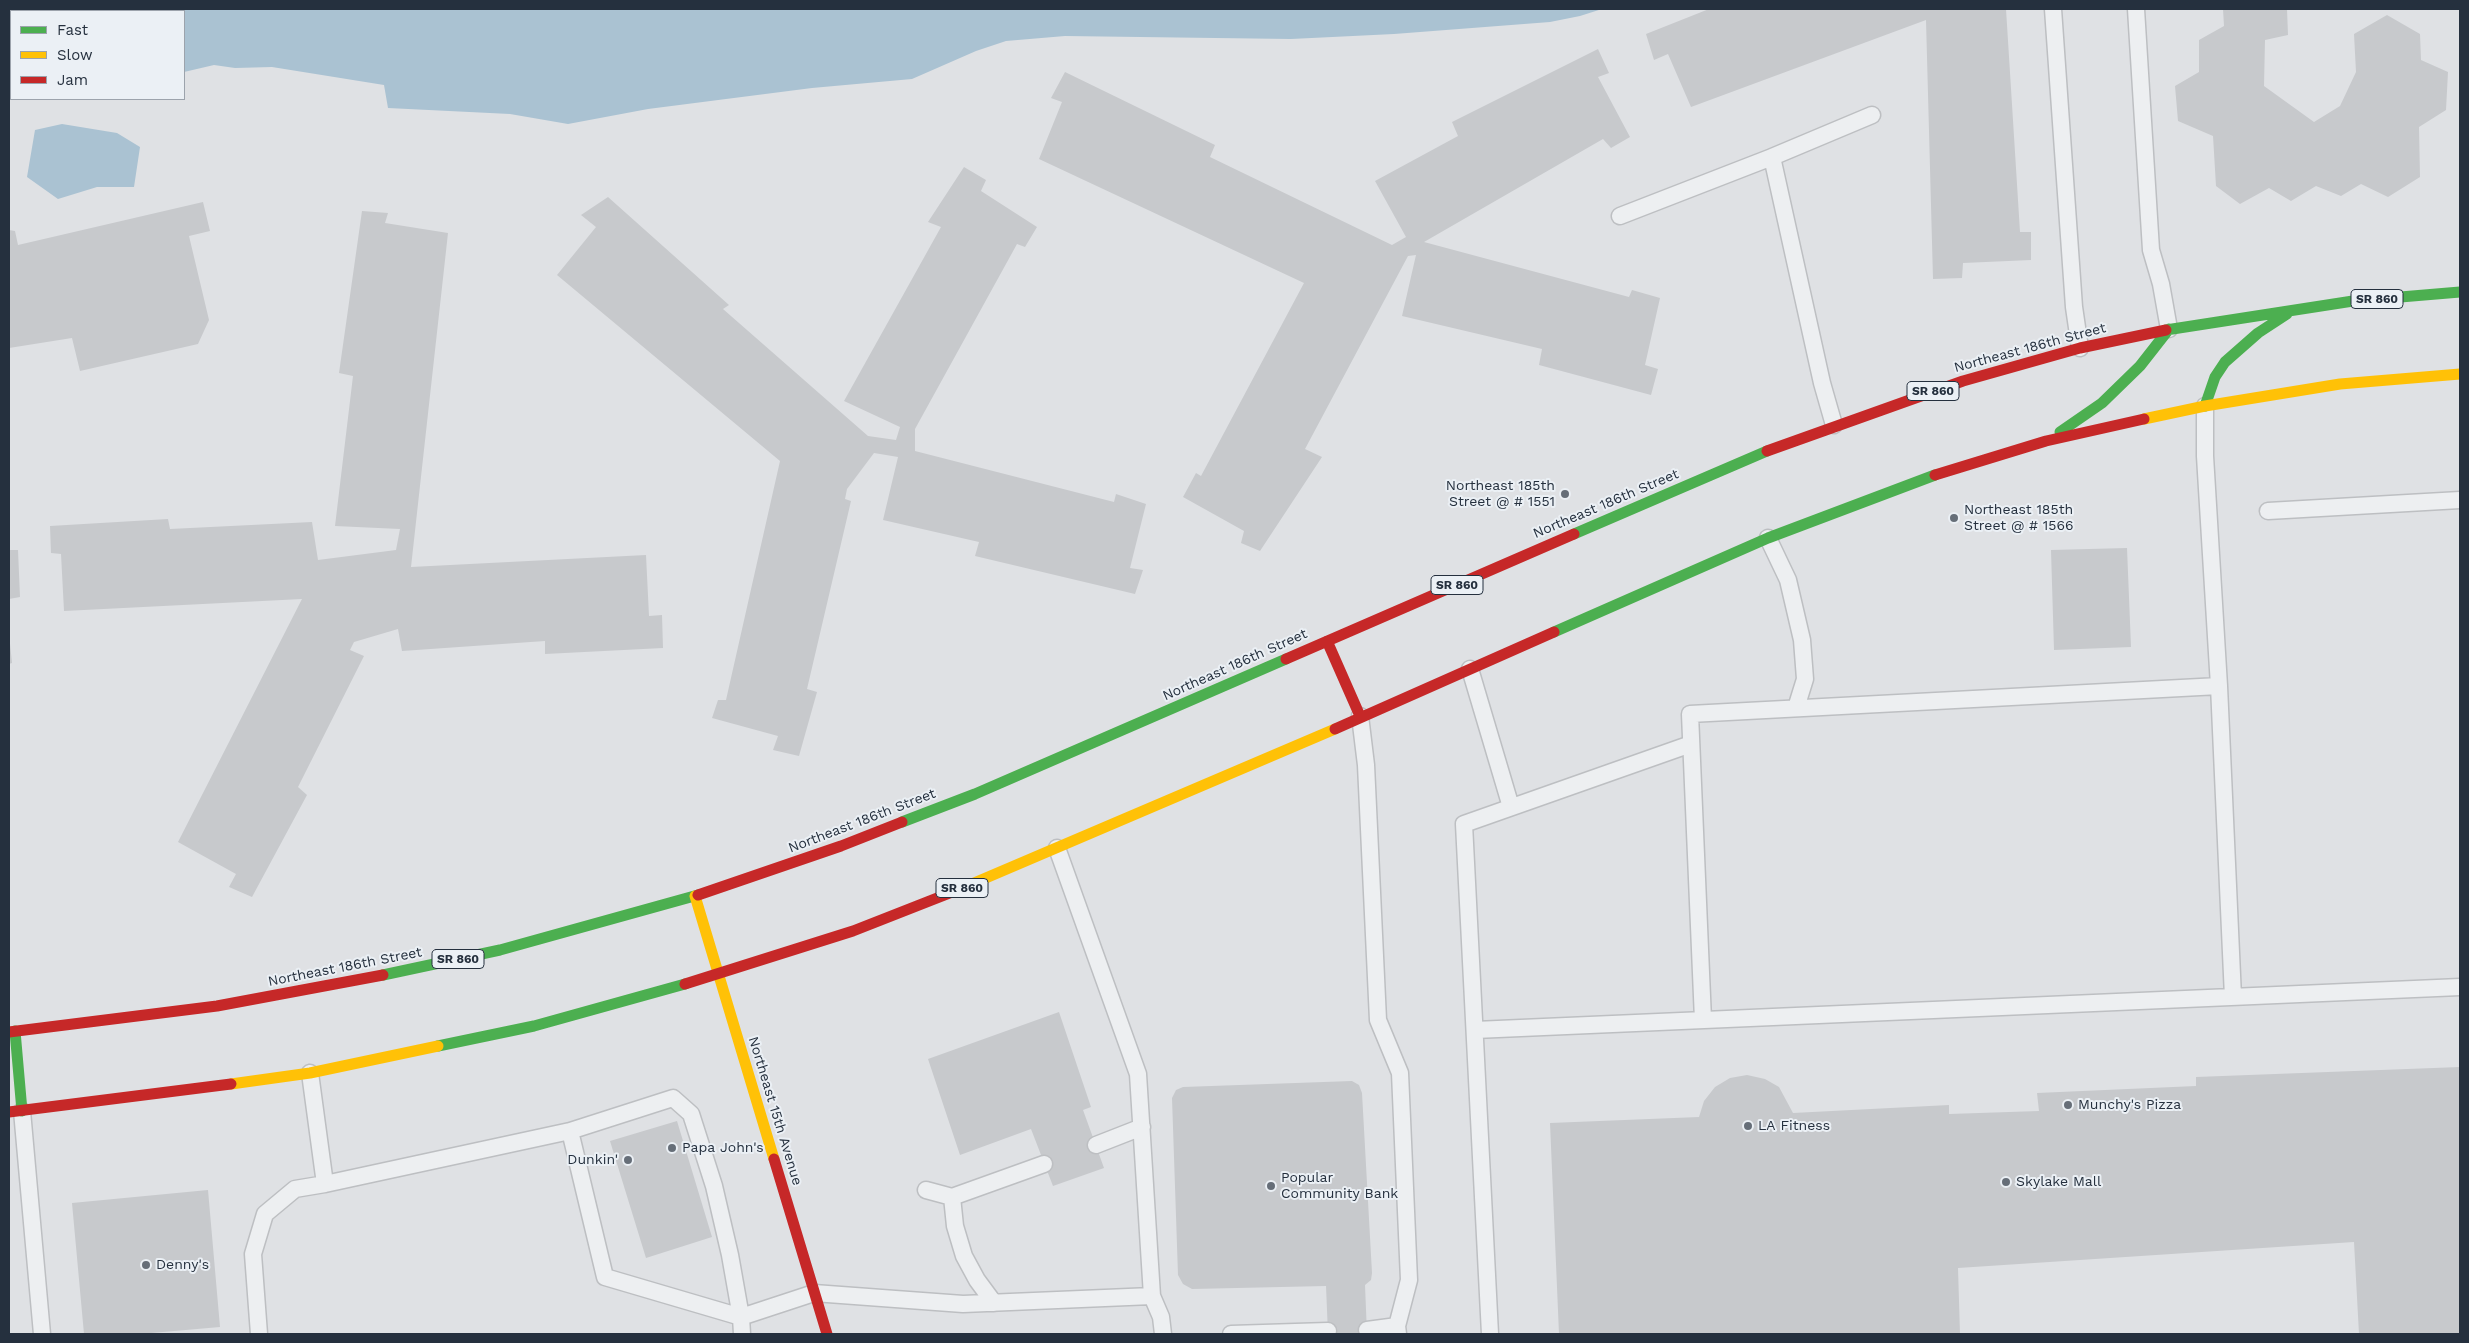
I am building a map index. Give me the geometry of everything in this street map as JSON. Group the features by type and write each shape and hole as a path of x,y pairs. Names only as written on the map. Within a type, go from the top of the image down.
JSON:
{"main road":[{"name":"Northeast 186th Street","path":"12,1031 217,1006 356,981 500,950 695,896 841,846 975,794 1764,452 1834,425 1963,381 2080,348 2169,329 2353,301 2460,292"},
{"path":"2205,406 2215,377 2226,362 2258,333 2294,309"},
{"path":"2046,441 2076,422 2122,385 2140,366 2169,329"},
{"name":"SR 860","path":"15,1111 310,1073 534,1026 718,975 852,931 986,879 1768,538 1928,477 2046,441 2205,406 2340,384 2460,374"},
{"path":"1326,641 1360,716"},
{"name":"Northeast 15th Avenue","path":"695,896 827,1334"},
{"path":"12,1031 15,1111"}],"lane":[{"path":"2053,9 2074,307 2080,348"},
{"path":"2136,9 2151,250 2161,284 2169,329"},
{"path":"1620,216 1772,157 1872,115"},
{"path":"1772,157 1822,383 1834,425"},
{"path":"2205,406 2205,456 2219,686 2233,997"},
{"path":"2268,511 2460,500"},
{"path":"1768,538 1788,580 1802,640 1805,680 1796,708"},
{"path":"1470,669 1511,807"},
{"path":"1702,1020 1690,714 2219,686"},
{"path":"1360,716 1366,765 1378,1020 1400,1073 1409,1280 1397,1330 1367,1330"},
{"path":"1490,1334 1464,824 1691,744"},
{"path":"1058,848 1138,1074 1152,1296 1162,1317 1162,1334"},
{"path":"1475,1030 2460,987"},
{"path":"310,1073 325,1184"},
{"path":"259,1334 254,1254 265,1214 295,1189 570,1131 673,1098 690,1114 714,1186 730,1255 741,1317 742,1334"},
{"path":"15,1111 42,1334"},
{"path":"1096,1145 1142,1128"},
{"path":"570,1131 605,1277 741,1317 814,1293 963,1304 1152,1296"},
{"path":"926,1190 952,1197 1044,1164"},
{"path":"952,1197 955,1226 964,1256 977,1280 994,1303"},
{"path":"1231,1334 1328,1331"}],"water":[{"path":"9,9 1602,9 1550,22 1394,34 1291,39 1065,36 1006,41 976,51 912,79 812,88 648,109 568,124 510,114 388,108 384,85 272,67 235,68 214,65 185,72 185,10 10,10 9,82"},
{"path":"62,124 117,133 140,147 134,187 97,187 58,199 27,177 35,130"}],"building":[{"path":"1709,9 2006,9 2020,232 2031,232 2031,260 1963,263 1962,278 1933,279 1926,20 1691,107 1668,54 1654,60 1646,34"},
{"path":"2223,9 2287,9 2288,35 2265,40 2264,86 2314,122 2340,106 2356,72 2354,34 2387,15 2420,34 2421,60 2448,72 2446,110 2419,127 2420,177 2388,197 2361,184 2341,196 2316,186 2291,201 2269,188 2240,204 2216,186 2213,136 2178,121 2175,86 2199,72 2199,40 2224,26"},
{"path":"1598,49 1609,73 1598,77 1630,137 1611,148 1603,139 1424,242 1629,297 1632,290 1660,298 1645,365 1658,369 1651,395 1539,365 1542,349 1402,316 1416,255 1408,256 1305,449 1322,457 1260,551 1241,543 1244,531 1183,497 1196,473 1201,476 1304,283 1039,159 1062,102 1051,98 1065,72 1215,145 1210,157 1392,245 1406,237 1375,181 1458,136 1452,122"},
{"path":"964,167 986,180 981,191 1037,227 1025,247 1017,244 915,429 915,451 1114,502 1116,494 1146,504 1130,568 1143,570 1135,594 975,556 979,542 883,520 898,457 874,453 847,489 845,499 851,501 807,689 817,692 799,756 773,750 778,736 712,718 718,700 726,700 780,461 557,275 596,227 581,215 608,197 729,305 723,309 868,436 896,440 900,427 844,401 941,227 928,222"},
{"path":"203,202 210,231 189,236 209,320 198,344 80,371 72,338 9,348 9,230 15,231 18,245"},
{"path":"362,211 388,213 385,223 448,233 411,567 646,555 649,616 662,615 663,648 545,654 545,641 402,651 398,629 354,642 350,650 364,656 298,787 307,795 252,897 229,887 236,874 178,842 302,599 64,611 61,554 51,553 50,526 168,519 170,529 312,522 318,560 396,550 400,529 335,526 353,376 339,373"},
{"path":"2127,548 2131,647 2054,650 2051,550"},
{"path":"9,550 18,550 20,597 9,599"},
{"path":"9,634 12,663 9,664"},
{"path":"1059,1012 1091,1107 1083,1110 1104,1168 1053,1186 1031,1129 960,1155 928,1059"},
{"name":"Skylake Mall","path":"2460,1067 2460,1334 2359,1334 2354,1242 1958,1268 1960,1334 1559,1334 1550,1123 1699,1117 1704,1101 1715,1087 1730,1078 1747,1075 1765,1079 1779,1087 1793,1113 1949,1105 1949,1114 2039,1111 2037,1093 2196,1086 2196,1077"},
{"name":"Popular Community Bank","path":"1352,1081 1359,1085 1362,1093 1372,1273 1371,1280 1365,1285 1367,1334 1328,1334 1326,1286 1192,1289 1183,1284 1178,1275 1172,1098 1176,1090 1183,1087"},
{"path":"677,1121 712,1237 646,1258 610,1141"},
{"name":"Denny's","path":"208,1190 220,1327 140,1334 84,1334 72,1203"}],"traffic: fast":[{"path":"2166,330 2353,301 2460,292"},
{"path":"2205,406 2215,377 2225,362 2258,333 2287,314"},
{"path":"2060,432 2102,403 2140,366 2169,329"},
{"path":"1574,534 1767,451"},
{"path":"1554,632 1768,538 1935,475"},
{"path":"902,822 975,794 1286,659"},
{"path":"383,975 500,950 698,895"},
{"path":"438,1046 534,1026 685,984"},
{"path":"15,1031 22,1111"}],"traffic: slow":[{"path":"2144,419 2205,406 2340,384 2460,374"},
{"path":"960,889 1335,729"},
{"path":"695,896 774,1159"},
{"path":"231,1084 310,1073 438,1046"}],"traffic: jam":[{"path":"1767,451 1963,381 2080,348 2166,330"},
{"path":"1935,475 2046,441 2144,419"},
{"path":"1286,659 1574,534"},
{"path":"1335,729 1554,632"},
{"path":"1327,641 1360,716"},
{"path":"698,895 841,846 902,822"},
{"path":"685,984 853,931 960,889"},
{"path":"9,1032 217,1006 383,975"},
{"path":"9,1112 231,1084"},
{"path":"774,1159 827,1334"}],"place":[{"name":"Northeast 185th Street @ # 1551","path":"1565,494"},
{"name":"Northeast 185th Street @ # 1566","path":"1954,518"},
{"name":"Munchy's Pizza","path":"2068,1105"},
{"name":"LA Fitness","path":"1748,1126"},
{"name":"Papa John's","path":"672,1148"},
{"name":"Dunkin'","path":"628,1160"},
{"name":"Skylake Mall","path":"2006,1182"},
{"name":"Popular Community Bank","path":"1271,1186"},
{"name":"Denny's","path":"146,1265"}]}
